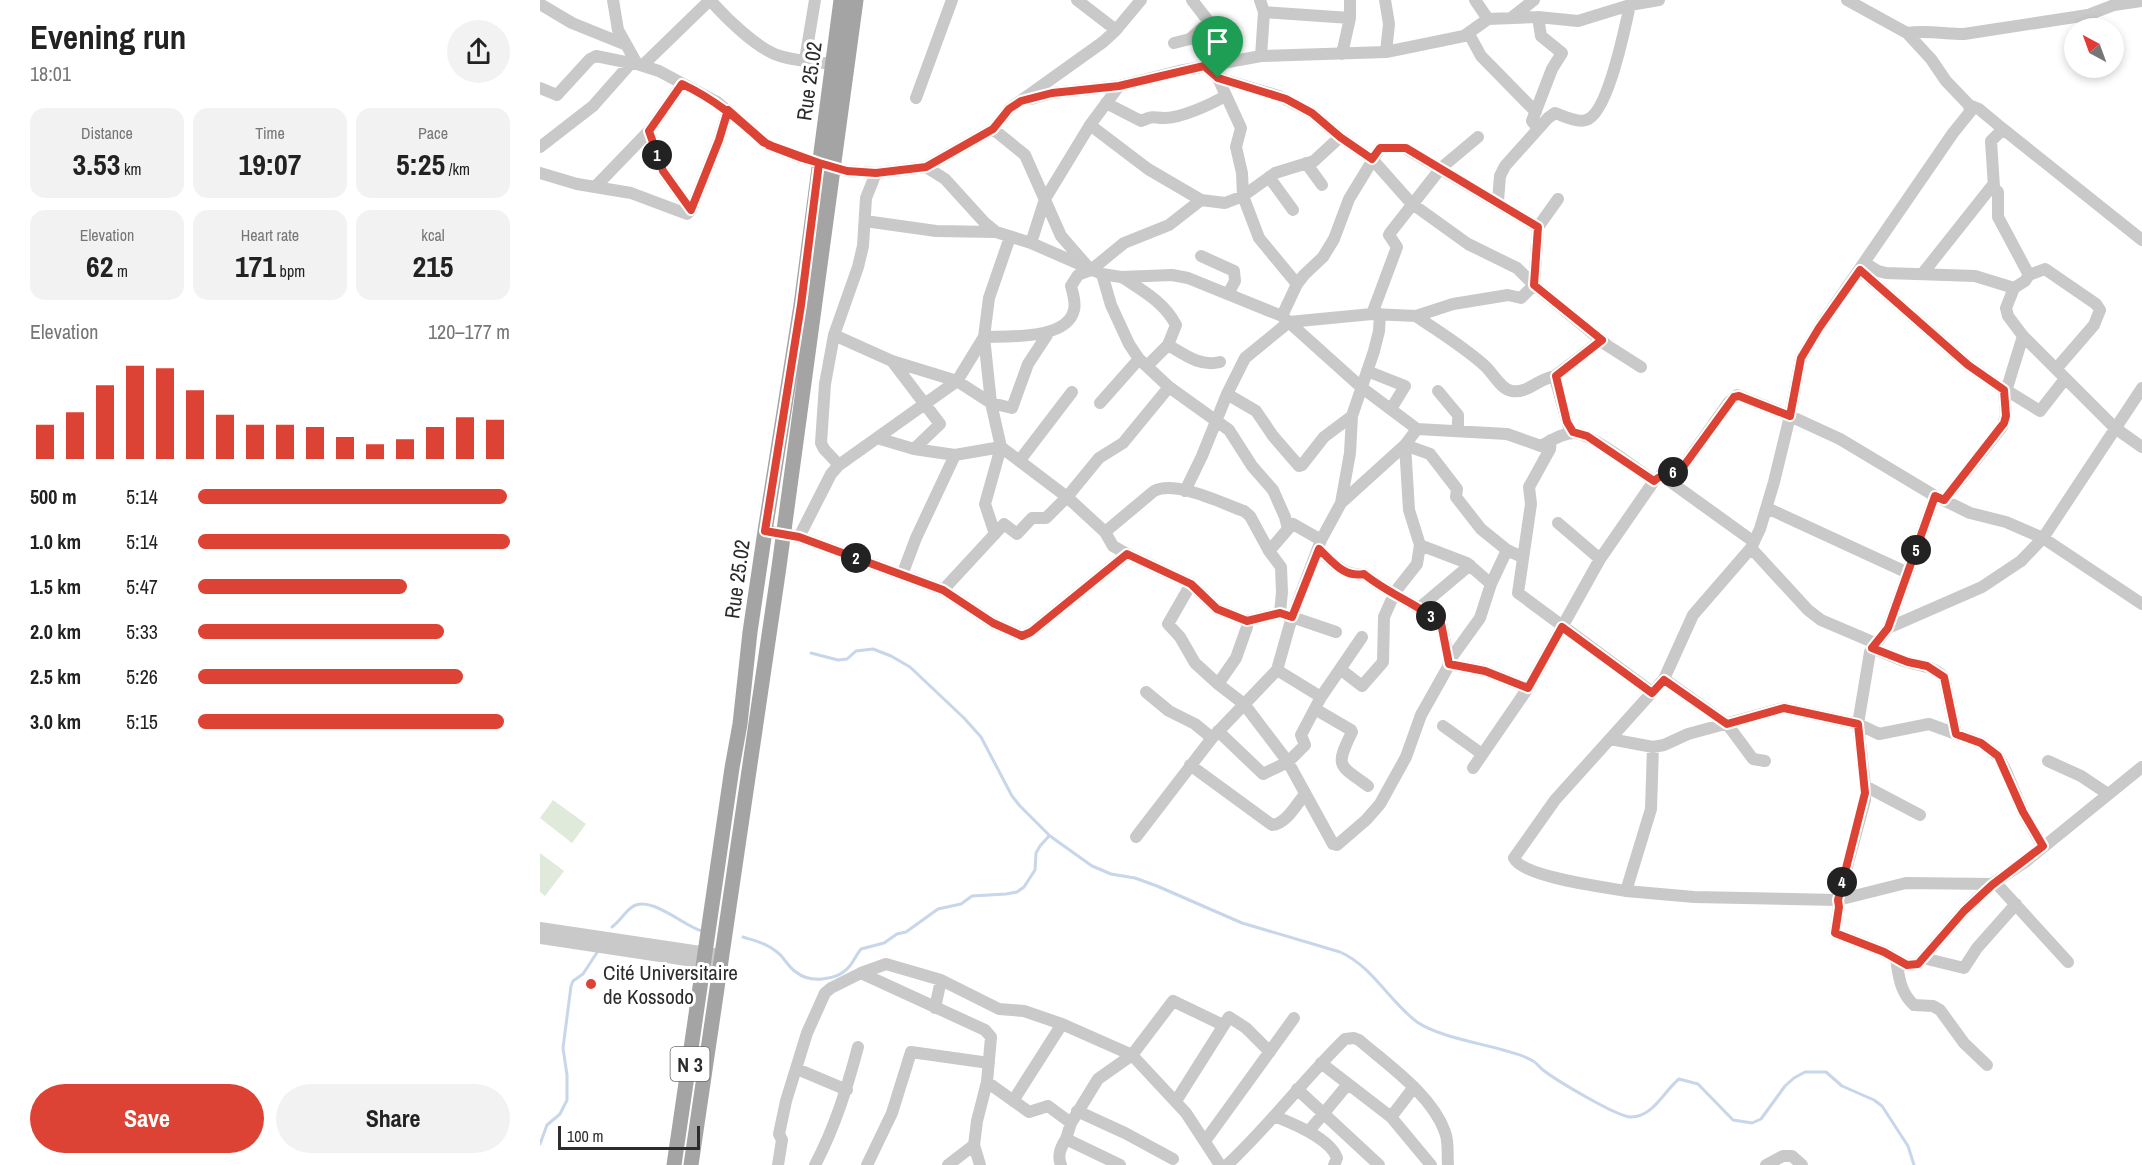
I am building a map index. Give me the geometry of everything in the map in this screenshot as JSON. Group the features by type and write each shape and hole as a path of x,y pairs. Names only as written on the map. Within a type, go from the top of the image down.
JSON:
{"main road":[{"name":"Rue 25.02","path":"674,1165 740,724 750,632 801,305 819,163 839,65 841,0"},
{"name":"N 3","path":"691,1165 720,960 791,536 804,380 835,167 839,65 856,0"}],"street":[{"path":"613,0 618,30 637,64"},
{"path":"540,147 593,106 710,0 733,24 766,49 780,56 839,65"},
{"path":"805,60 815,0"},
{"path":"916,98 952,0"},
{"path":"540,88 557,95 591,58 596,56 637,64 682,84 728,110 768,145 847,171 876,173 926,167 993,129 1009,109 1090,52 1116,30 1141,0"},
{"path":"1174,43 1190,39 1209,22 1192,0"},
{"path":"1342,54 1350,18 1350,0"},
{"path":"1385,0 1389,24 1386,52"},
{"path":"1475,0 1488,19"},
{"path":"1511,18 1534,0"},
{"path":"1021,101 1052,93 1119,86 1204,66 1261,56 1386,52 1468,34 1488,19 1538,17 1578,21 1630,5 1659,0"},
{"path":"1847,0 1908,33 1946,81 1969,105 1979,109 2142,240"},
{"path":"2088,15 2103,0"},
{"path":"1079,1 1116,30"},
{"path":"1908,33 1924,31 1964,34 2088,15 2114,5 2142,1"},
{"path":"540,4 572,23 624,44"},
{"path":"1498,201 1500,176 1505,166 1555,113 1583,121 1592,117 1608,90 1630,5"},
{"path":"1261,56 1262,6 1350,18"},
{"path":"1538,17 1541,36 1562,53 1552,69 1532,122 1538,129"},
{"path":"1468,34 1482,56 1536,112"},
{"path":"1204,66 1218,78 1286,99 1312,113 1340,137 1372,159 1411,203 1468,244 1517,268 1534,285 1602,340 1641,367"},
{"path":"1218,78 1241,128 1236,147 1242,173 1243,196 1259,238 1297,284"},
{"path":"596,186 649,131 682,84"},
{"path":"1031,243 1045,199 1090,125 1119,86"},
{"path":"1106,103 1142,121 1153,116 1166,118 1207,107 1225,96"},
{"path":"1969,105 1970,112 1819,328 1801,358 1790,416 1767,508 1753,545 1737,568 1693,615 1664,680 1555,800 1514,858 1517,864 1545,876 1626,891 1694,897 1838,900 1906,883 1993,883 2016,904 2068,962"},
{"path":"540,173 577,184 631,193 687,214 691,210 719,140 728,110"},
{"path":"1090,125 1148,169 1201,200 1225,202 1243,196 1275,173 1314,161 1340,137"},
{"path":"993,129 1025,155 1061,236 1096,272 1129,344 1143,363 1169,387 1229,430 1252,466 1273,490 1288,529"},
{"path":"2003,129 1992,141 1994,187 1998,192 1998,217 2028,275"},
{"path":"649,131 663,171 691,210"},
{"path":"1136,837 1215,734 1277,670 1286,615 1341,503 1350,453 1352,416 1379,332 1376,314 1397,247 1389,235 1411,203 1441,168 1478,137"},
{"path":"1185,491 1246,355 1285,319 1297,284 1304,274 1323,257 1334,239 1349,200 1380,148 1406,148 1538,227"},
{"path":"1306,163 1322,185"},
{"path":"926,167 945,179 996,232"},
{"path":"839,465 821,443 825,384 834,335 858,267 863,246 866,198 876,173"},
{"path":"1269,177 1293,210"},
{"path":"1923,273 1992,186 1994,187"},
{"path":"1285,319 1376,314 1416,316 1453,304 1508,295 1521,298 1534,285 1538,227 1558,199"},
{"path":"984,337 1049,332 1061,327 1071,318 1075,308 1071,286 1078,275 1096,272 1124,243 1169,225 1201,200"},
{"path":"865,220 936,231 996,232 1031,243 1096,272 1120,277 1172,275 1188,278 1285,319 1361,387 1417,429 1507,434 1541,446 1573,432 1587,436 1658,478 1753,545 1808,610 1821,620 1908,662 1927,666 1944,677 1956,734"},
{"path":"995,534 985,504 1001,447 991,403 984,337 989,298 1010,237"},
{"path":"1201,256 1234,271 1235,281 1228,294"},
{"path":"1863,267 1886,273 1975,276 2014,288"},
{"path":"1863,267 1968,365 2040,411 2065,379"},
{"path":"2056,369 2094,325 2100,310 2097,303 2045,269 2028,275 2025,281 2014,288 2006,311 2023,336 2065,379 2115,428 2142,447"},
{"path":"1100,403 1143,363 1168,345 1176,329 1175,323 1162,305 1120,277"},
{"path":"1416,316 1460,346 1484,366 1507,390 1514,392 1556,376 1602,340"},
{"path":"834,335 892,361 957,381 991,403 1012,408 1028,364 1049,332"},
{"path":"2023,336 2005,390 2006,416 2002,427 1940,498 1908,573 1888,628 1873,645 1858,724 1865,800 1838,900 1835,933 1914,966 1993,883 2142,767"},
{"path":"791,536 839,465 957,381 984,337"},
{"path":"1168,345 1195,361 1210,364 1220,362"},
{"path":"892,361 940,425 914,449"},
{"path":"1367,371 1405,386 1391,409"},
{"path":"1556,376 1567,422 1573,432"},
{"path":"804,380 825,384"},
{"path":"943,590 1004,524 1017,534 1032,518 1046,518 1067,497 1099,458 1123,443 1169,387"},
{"path":"1888,628 1994,580 2021,561 2043,538 2142,388"},
{"path":"1438,391 1458,415 1458,430"},
{"path":"1020,460 1072,392"},
{"path":"1227,394 1256,411 1300,466 1324,437 1352,416"},
{"path":"1473,768 1528,688 1600,559 1658,478 1679,471 1683,467 1734,397 1739,396 1790,416 1840,439 1940,498 1975,515 2006,522 2043,538 2142,604"},
{"path":"1341,503 1405,445 1417,429"},
{"path":"877,438 914,449 955,455 1001,447 1067,497 1105,532 1113,546 1191,584 1217,609 1247,621 1286,615 1336,632"},
{"path":"1551,440 1550,449 1529,488 1532,504 1518,593 1652,693"},
{"path":"1340,669 1362,686 1383,662 1383,617 1395,592 1417,564 1420,545 1409,510 1405,445"},
{"path":"1405,445 1430,454 1457,489 1456,497 1481,529 1507,550 1522,557"},
{"path":"902,574 916,538 955,455"},
{"path":"1105,532 1154,491 1170,487 1246,512 1281,567 1286,615"},
{"path":"1767,508 1908,573"},
{"path":"1558,523 1600,559"},
{"path":"1269,551 1293,524 1320,545 1342,570 1354,576 1364,574 1379,586 1395,592 1441,623 1449,663"},
{"path":"765,531 791,536 943,590 993,623 1018,635 1026,635 1084,591 1127,554"},
{"path":"1420,545 1470,565 1491,584"},
{"path":"1191,584 1168,624 1180,637 1195,663 1244,704 1288,762 1334,844 1338,844 1366,820 1380,804 1406,757 1421,715 1449,663 1480,618 1491,584 1507,550"},
{"path":"1419,608 1470,565"},
{"path":"1218,684 1236,658 1247,621"},
{"path":"1146,692 1169,711 1215,734 1263,774 1288,762 1305,745 1300,735 1321,697 1362,637"},
{"path":"1449,663 1485,671 1528,688"},
{"path":"1277,670 1321,697"},
{"path":"1664,680 1727,724 1753,759 1765,761"},
{"path":"1610,739 1653,747 1688,734 1784,708 1858,724 1879,734 1929,724 1981,743 1998,756 2023,812 2043,846"},
{"path":"1315,709 1351,730 1341,755 1341,763 1344,768 1368,786"},
{"path":"1443,726 1482,754"},
{"path":"1626,891 1651,809 1653,747"},
{"path":"2048,761 2081,776 2108,794"},
{"path":"1190,765 1272,825 1279,824 1305,794"},
{"path":"1865,786 1920,815"},
{"path":"1923,958 1964,968 1977,948 2016,904"},
{"path":"540,928 704,958"},
{"path":"540,938 720,960"},
{"path":"1896,959 1904,996 1914,1005 1933,1006 1940,1010 1964,1043 1987,1065"},
{"path":"778,1165 782,1140 779,1135 780,1126 807,1033 825,993 861,973 886,964 941,980 999,1008 1024,1011 1062,1024 1131,1055 1186,1113 1220,1165"},
{"path":"861,973 985,1030 991,1037 987,1082 980,1107 974,1145 980,1165"},
{"path":"935,1008 941,980"},
{"path":"1062,1165 1059,1161 1060,1149 1077,1111 1098,1079 1131,1055 1173,1001 1223,1025"},
{"path":"1176,1101 1230,1017 1246,1028 1270,1052"},
{"path":"1205,1141 1294,1018"},
{"path":"1013,1101 1062,1024"},
{"path":"1228,1165 1321,1063 1345,1039 1354,1038 1414,1088 1433,1112 1445,1132 1448,1165"},
{"path":"815,1165 830,1137 847,1090 858,1047"},
{"path":"867,1165 892,1113 911,1052 989,1063"},
{"path":"1321,1063 1391,1118 1431,1165"},
{"path":"797,1069 847,1090"},
{"path":"987,1082 1030,1112 1048,1106 1071,1123"},
{"path":"1309,1131 1348,1084"},
{"path":"1391,1118 1414,1088"},
{"path":"1298,1089 1379,1165"},
{"path":"1077,1111 1173,1159"},
{"path":"1274,1116 1309,1131 1335,1152 1337,1158 1334,1165"},
{"path":"1066,1139 1120,1165"},
{"path":"948,1165 974,1145"},
{"path":"1766,1165 1783,1156 1792,1156 1802,1165"}],"green space":[{"path":"553,800 586,824 572,843 540,818"},
{"path":"540,853 564,871 545,896 540,892"}],"waterway":[{"path":"811,653 838,660 847,659 856,651 873,649 910,667 981,737 1012,796 1020,806 1050,836 1092,866 1111,874 1135,878 1157,886 1242,923 1340,952 1362,966 1407,1014 1425,1027 1526,1057 1550,1075 1587,1097 1613,1111 1631,1117 1646,1113 1679,1079 1698,1084 1733,1120 1752,1123 1761,1119 1785,1086 1794,1078 1805,1072 1826,1072 1842,1086 1882,1106 1908,1146 1914,1165"},
{"path":"743,937 773,949 801,976 815,979 837,976 848,968 861,949 884,943 897,934 906,932 938,909 961,904 972,896 1017,892 1024,887 1035,870 1036,853 1049,836"},
{"path":"612,927 629,909 639,904 658,908 702,931"},
{"path":"540,1144 547,1125 560,1114 567,1100 567,1075 563,1048 571,986 573,981 583,974 598,951"}],"place":[{"name":"Cité Universitaire de Kossodo","path":"591,984"}],"route":[{"path":"1218,78 1204,66 1119,86 1052,93 1021,101 1009,109 993,129 926,167 876,173 847,171 802,158 768,145 763,142 728,110 709,168 691,210 663,171 649,131 682,84 717,102 728,110 768,145 772,146 802,158 819,163 801,305 765,531 799,537 943,590 993,623 1022,636 1031,632 1084,591 1127,554 1191,584 1217,609 1247,621 1280,613 1292,617 1319,549 1342,570 1354,576 1364,574 1379,586 1395,592 1441,623 1449,664 1464,669 1485,671 1528,688 1562,627 1652,693 1664,680 1727,724 1778,708 1858,724 1865,800 1838,900 1835,933 1884,952 1907,965 1918,964 1964,911 1992,885 2043,846 2023,812 1998,756 1987,746 1956,734 1944,677 1932,668 1908,662 1872,648 1888,628 1935,496 1944,500 2002,427 2006,416 2004,390 1968,365 1860,270 1801,358 1790,416 1739,396 1734,397 1683,467 1679,471 1667,472 1654,481 1587,436 1573,432 1568,425 1556,375 1602,340 1534,285 1538,227 1406,148 1380,148 1372,159 1340,137 1312,113 1286,99 1218,78"}]}
